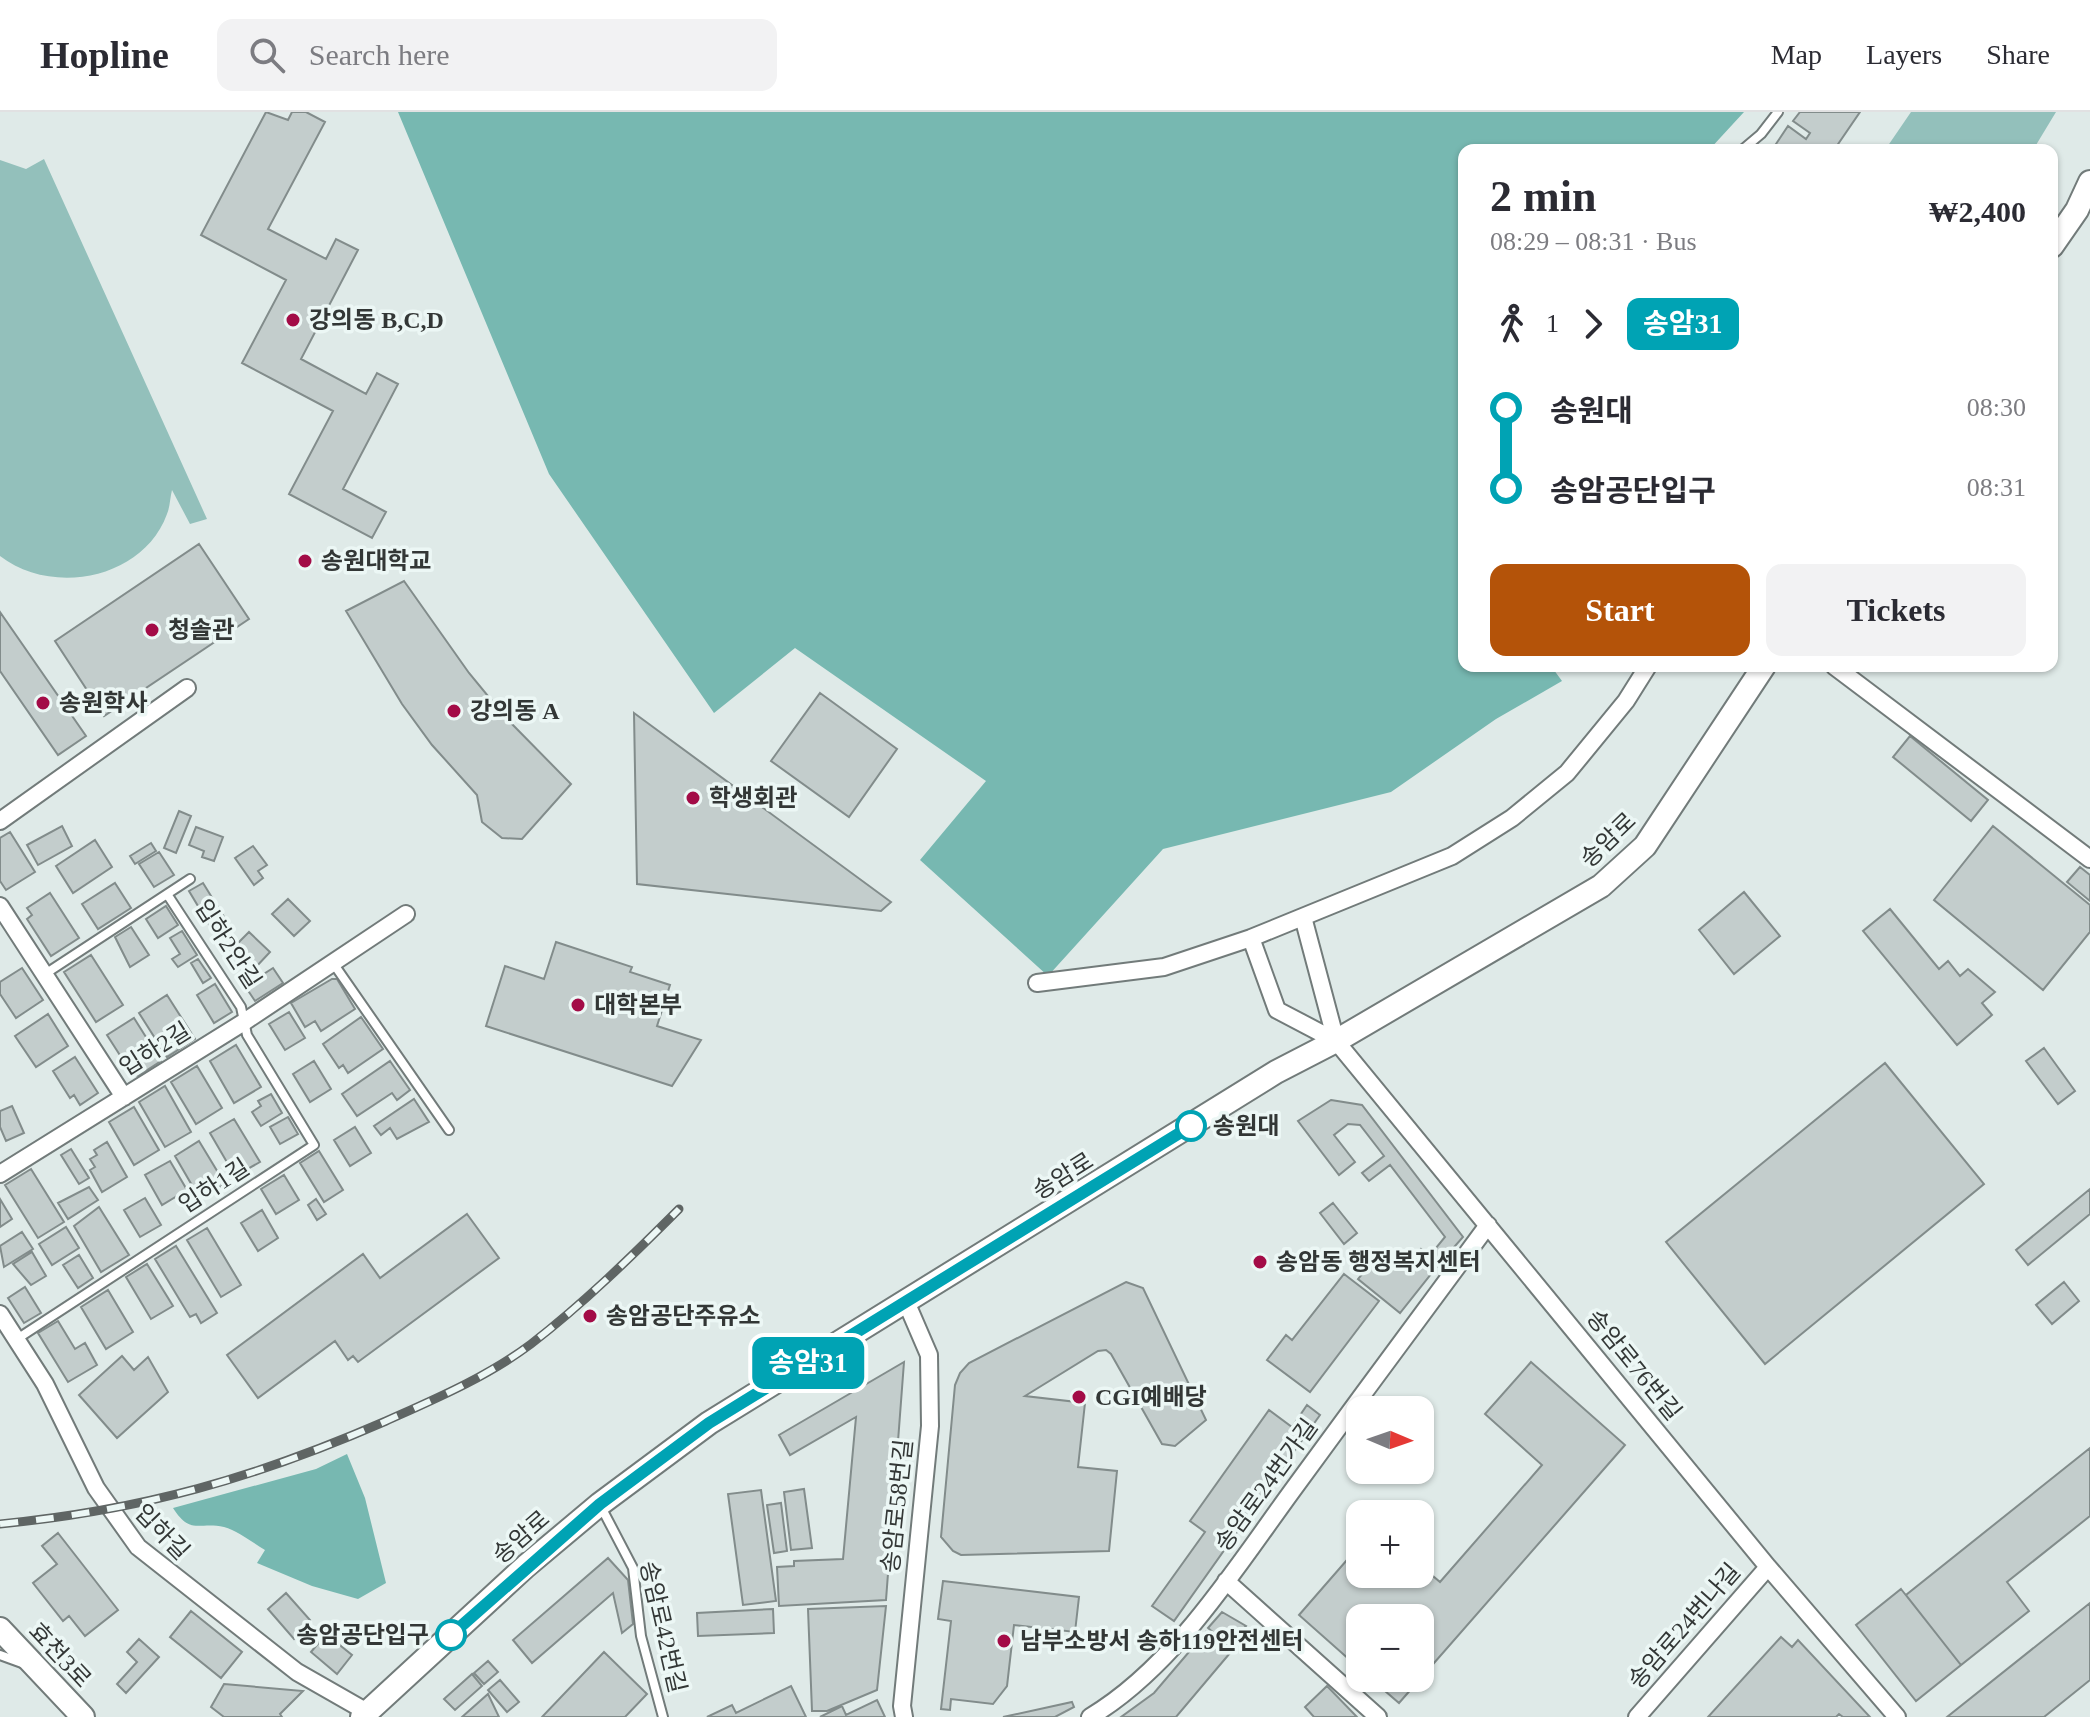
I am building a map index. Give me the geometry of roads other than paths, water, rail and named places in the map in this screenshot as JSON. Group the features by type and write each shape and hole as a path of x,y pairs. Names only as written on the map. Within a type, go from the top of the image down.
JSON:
{"main road":[{"path":"2058,237 2077,210 2090,182"},
{"name":"송암로","path":"364,1715 526,1566 600,1504 709,1423 907,1304 1276,1072 1336,1041 1601,886 1645,846 1760,672"},
{"name":"효천3로","path":"0,1629 83,1717"}],"street":[{"path":"1037,983 1164,967 1251,938 1439,862 1512,818 1567,773 1626,701 1644,672"},
{"path":"1842,672 2090,859"},
{"path":"0,821 187,688"},
{"path":"0,906 124,1097"},
{"name":"입하2길","path":"0,1174 244,1022 406,914"},
{"path":"1303,917 1336,1041"},
{"path":"1251,938 1277,1010 1336,1041"},
{"name":"송암로76번길","path":"1336,1041 1768,1567 1897,1717"},
{"name":"송암로24번가길","path":"1090,1717 1130,1691 1149,1674 1226,1581 1488,1225"},
{"name":"송암로58번길","path":"904,1717 905,1664 930,1426 929,1355 907,1304"},
{"name":"입하길","path":"1,1318 45,1384 96,1488 138,1547 297,1672 364,1715"},
{"name":"송암로24번나길","path":"1637,1717 1768,1567"},
{"name":"송암로24번가길","path":"1226,1581 1378,1717"}],"lane":[{"path":"1749,144 1778,112"},
{"name":"입하2안길","path":"45,974 190,879"},
{"name":"입하2안길","path":"167,894 241,1007 244,1022"},
{"path":"333,963 449,1130"},
{"name":"입하1길","path":"17,1339 314,1145 247,1035 244,1022"},
{"name":"송암로42번길","path":"600,1504 633,1568 641,1636 663,1717"},
{"path":"0,1655 34,1668"}],"railway":[{"path":"0,1524 102,1510 198,1489 291,1459 442,1396 497,1367 531,1344 589,1296 679,1209"}],"place":[{"name":"강의동 B,C,D","path":"293,320"},
{"name":"송원대학교","path":"305,561"},
{"name":"청솔관","path":"152,630"},
{"name":"송원학사","path":"43,703"},
{"name":"강의동 A","path":"454,711"},
{"name":"학생회관","path":"693,798"},
{"name":"대학본부","path":"578,1005"},
{"name":"송원대","path":"1191,1126"},
{"name":"송암동 행정복지센터","path":"1260,1262"},
{"name":"송암공단주유소","path":"590,1316"},
{"name":"CGI예배당","path":"1079,1397"},
{"name":"송암공단입구","path":"451,1635"},
{"name":"남부소방서 송하119안전센터","path":"1004,1641"}]}
